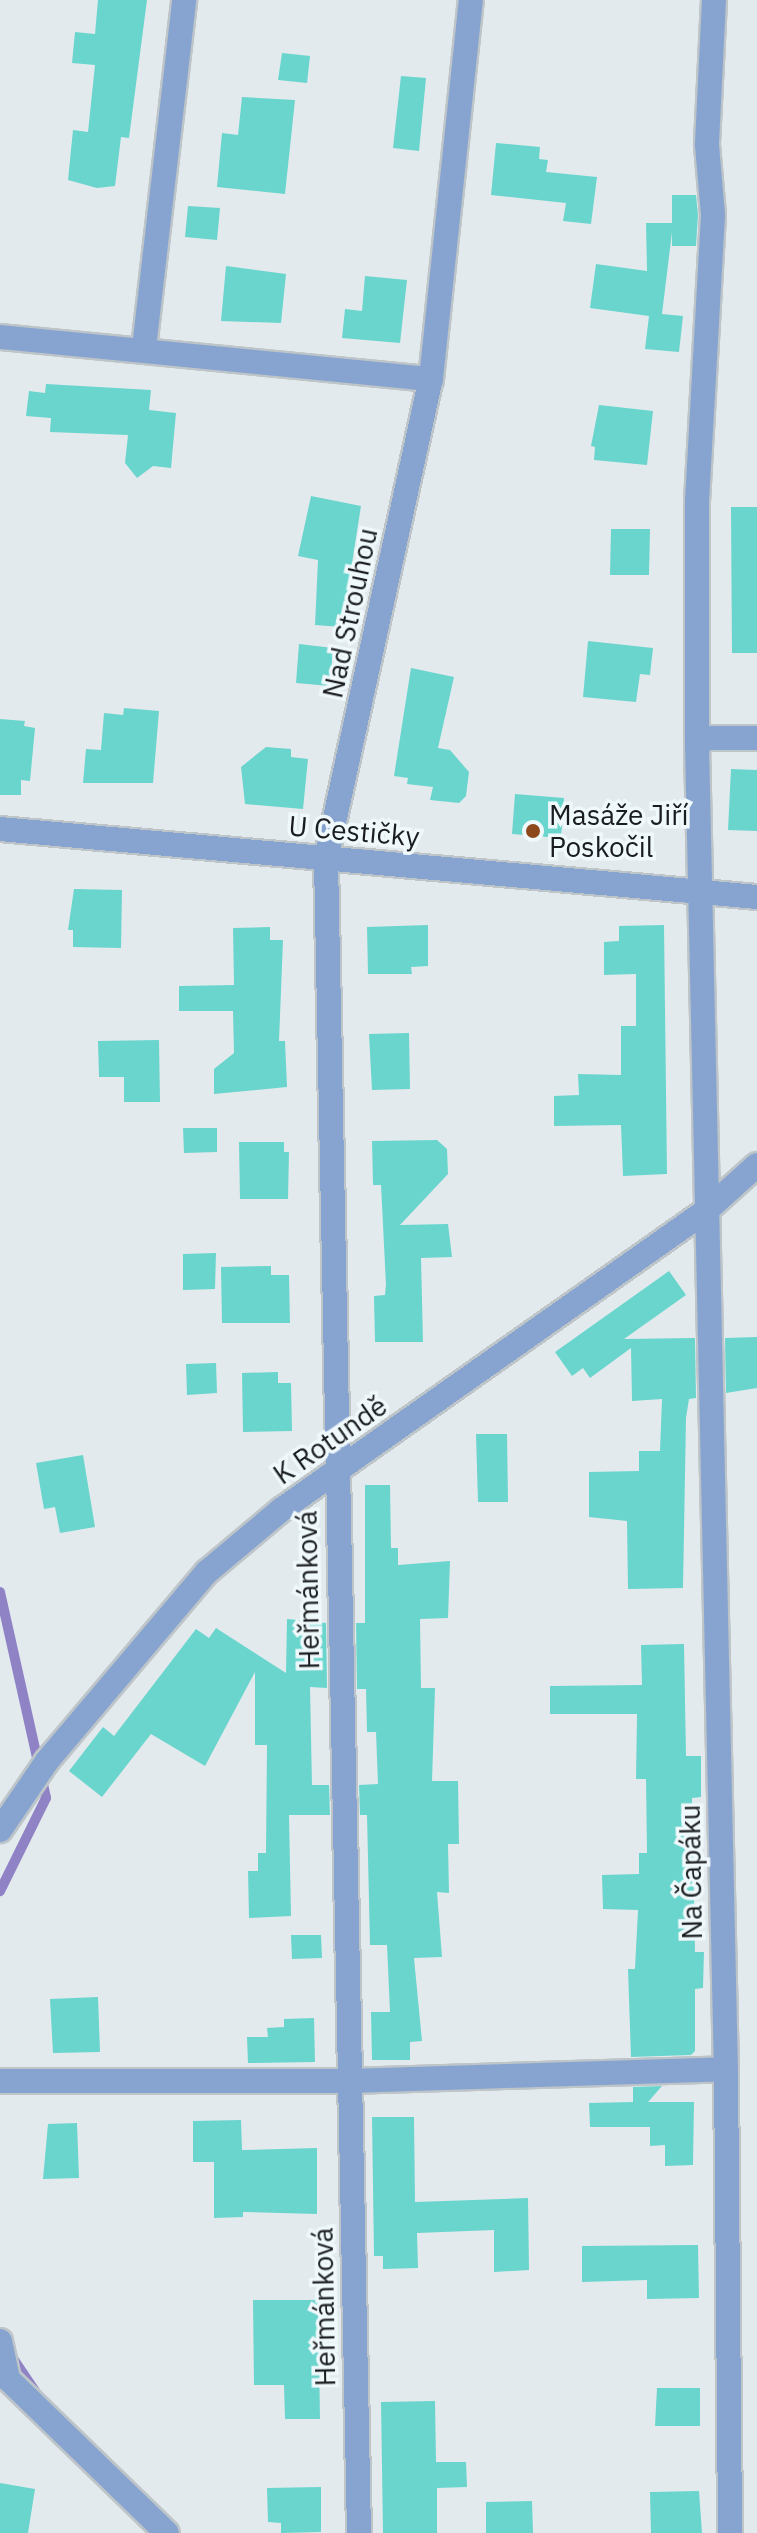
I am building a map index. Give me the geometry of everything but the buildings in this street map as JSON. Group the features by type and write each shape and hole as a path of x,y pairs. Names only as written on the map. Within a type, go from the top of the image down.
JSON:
{"street":[{"path":"144,348 184,0"},
{"name":"Nad Strouhou","path":"326,859 431,379 471,0"},
{"name":"Na Čapáku","path":"714,0 707,131 713,215 697,502 697,744 726,2069 730,2533"},
{"path":"0,337 144,348 431,379"},
{"path":"697,744 708,738 757,738"},
{"name":"U Cestičky","path":"0,829 757,897"},
{"name":"Heřmánková","path":"326,859 359,2533"},
{"name":"K Rotundě","path":"0,1830 56,1749 207,1572 336,1474 707,1210 757,1165"},
{"path":"0,2081 349,2081 726,2069"},
{"path":"0,2341 8,2379 167,2533"}],"waterway":[{"path":"0,1592 46,1798 0,1891"},
{"path":"10,2354 37,2394"}],"place":[{"name":"Masáže Jiří Poskočil","path":"533,831"}]}
